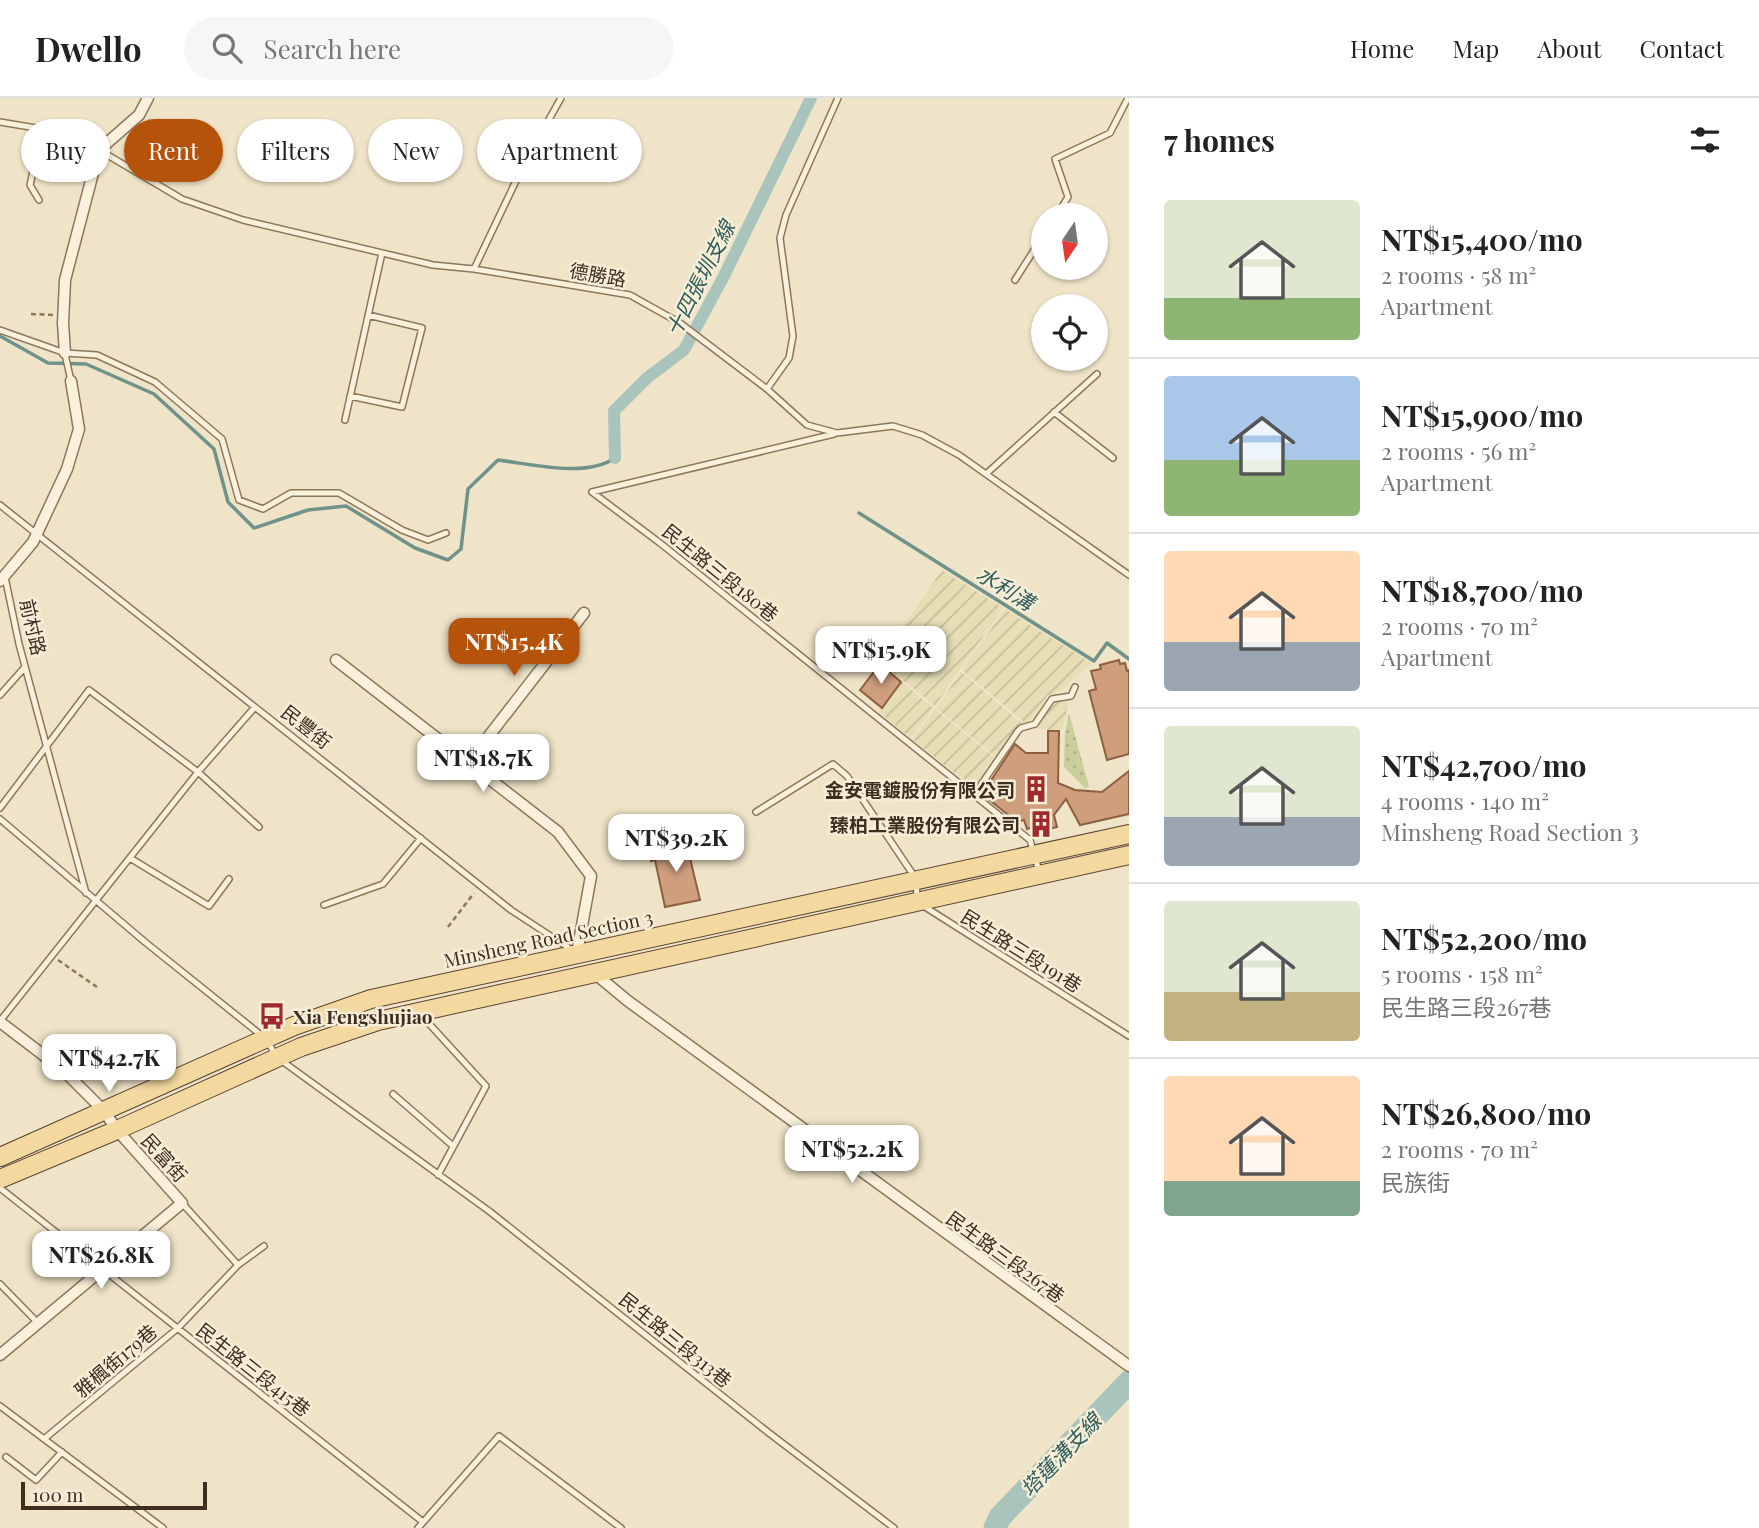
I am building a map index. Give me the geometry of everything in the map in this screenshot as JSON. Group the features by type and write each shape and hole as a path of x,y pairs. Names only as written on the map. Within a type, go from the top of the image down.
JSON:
{"main road":[{"name":"Minsheng Road Section 3","path":"0,1157 326,1013 371,999 1129,834"},
{"path":"0,1179 333,1035 416,1011 1129,855"}],"street":[{"path":"110,140 139,115 148,98"},
{"path":"65,353 65,280 91,182"},
{"name":"前村路","path":"2,579 33,542 67,470 79,429 71,381"},
{"path":"468,763 584,612"},
{"path":"336,660 558,832 591,876 578,953"},
{"name":"民生路三段267巷","path":"593,972 628,1001 1129,1366"},
{"name":"民富街","path":"0,1022 64,1070 104,1111 117,1130 182,1203"},
{"path":"0,1355 182,1203"}],"lane":[{"path":"474,269 525,162 561,98"},
{"path":"767,389 789,358 793,336 780,238 786,215 838,98"},
{"path":"1064,203 1068,197 1055,159 1110,133 1128,98"},
{"name":"德勝路","path":"0,122 21,126"},
{"name":"德勝路","path":"110,156 182,199 243,220 433,265 474,269 630,295 680,323 767,389 807,425 837,433 893,426 922,435 959,455 1129,575"},
{"path":"31,182 30,186 39,200"},
{"path":"345,420 382,253"},
{"path":"1015,280 1031,255"},
{"path":"350,396 402,407 422,328 368,315"},
{"path":"0,331 65,353 97,355 155,382 222,439 239,500 264,509 291,493 339,493 402,530 428,540 446,533"},
{"path":"65,353 71,381"},
{"path":"986,474 1097,374"},
{"path":"1054,412 1113,458"},
{"name":"民生路三段180巷","path":"837,433 592,492 660,543 1030,840 1040,874"},
{"name":"民豐街","path":"0,505 480,886 511,910 578,953 593,972"},
{"name":"前村路","path":"2,579 86,893"},
{"path":"0,695 25,667"},
{"path":"974,795 1018,731 1035,724 1052,699 1070,696 1075,687"},
{"path":"0,808 89,690 198,772 259,827"},
{"path":"0,1022 198,772 255,707"},
{"path":"757,812 833,764 847,776 916,879 917,901"},
{"path":"0,819 86,893 266,1039 278,1058"},
{"path":"324,905 383,884 421,838"},
{"path":"130,858 209,906 229,879"},
{"name":"民生路三段191巷","path":"917,901 1129,1036"},
{"path":"416,1011 486,1086 438,1175"},
{"name":"民生路三段313巷","path":"278,1058 489,1211 769,1433 894,1528"},
{"path":"393,1094 453,1146"},
{"name":"民生路三段415巷","path":"0,1188 423,1522"},
{"name":"民富街","path":"182,1203 238,1265"},
{"name":"雅楓街179巷","path":"44,1439 178,1328 238,1265 264,1246"},
{"path":"0,1284 38,1323"},
{"path":"0,1406 163,1528"},
{"path":"418,1528 499,1436 621,1528"},
{"path":"6,1457 36,1480 62,1452"}],"path":[{"path":"31,314 64,316"},
{"path":"448,927 480,886"},
{"path":"52,956 97,986"}],"shaded area":[{"path":"942,570 1003,608 935,706 879,661"},
{"path":"1005,609 1091,663 1061,691 1048,695 1035,718 1029,723 1025,723 962,670"},
{"path":"961,672 1023,724 1015,729 997,758 936,708"},
{"path":"902,682 933,708 911,738 879,712"},
{"path":"1058,701 1069,701 1062,730 1033,729 1039,727 1050,708"},
{"path":"935,709 996,759 974,788 912,739"}],"green space":[{"path":"1069,713 1089,787 1085,788 1064,767 1065,733"}],"building":[{"path":"1119,660 1120,664 1125,663 1127,671 1129,670 1129,754 1107,760 1089,691 1096,689 1091,671 1101,669 1100,665"},
{"path":"880,664 901,682 882,708 860,690"},
{"path":"1048,731 1059,731 1058,783 1075,790 1102,792 1129,771 1129,814 1080,825 1066,799 1054,815 1057,827 1032,833 1031,828 1027,829 1024,820 1017,822 982,794 1015,744 1026,753 1048,753"},
{"path":"689,841 692,854 689,854 700,900 665,907 655,860 651,861 649,850"}],"waterway":[{"name":"十四張圳支線","path":"615,458 614,411 647,378 684,350 724,276 811,98"},
{"path":"0,336 48,363 86,364 154,394 214,449 228,502 254,528 308,510 346,506 415,548 448,560 461,549 468,489 498,460 574,468 603,464 615,458"},
{"name":"水利溝","path":"859,513 1094,661 1107,643 1129,659"},
{"name":"塔蓮溝支線","path":"995,1528 1000,1517 1129,1382"}],"place":[{"name":"金安電鍍股份有限公司","path":"1036,789"},
{"name":"臻柏工業股份有限公司","path":"1041,824"},
{"name":"Xia Fengshujiao","path":"272,1016"}]}
